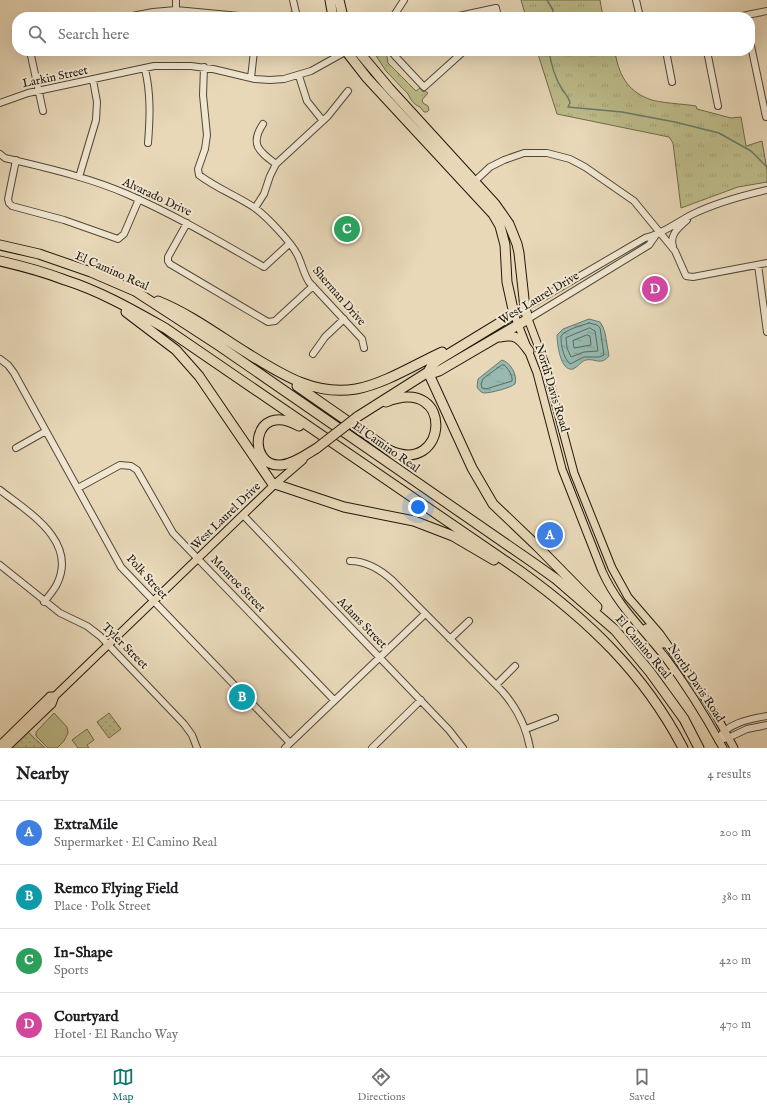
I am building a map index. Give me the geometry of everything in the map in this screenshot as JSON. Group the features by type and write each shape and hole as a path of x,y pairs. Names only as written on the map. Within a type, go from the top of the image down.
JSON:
{"highway":[{"path":"330,0 332,12"},
{"path":"340,0 342,12"},
{"name":"North Davis Road","path":"350,56 368,78 492,214 503,234 507,282 514,314"},
{"name":"North Davis Road","path":"362,56 389,88 475,181 504,216 517,244 525,308 528,319"},
{"name":"El Camino Real","path":"0,245 39,254 91,272 135,291 221,347 535,564 562,584 615,630 650,672 684,719 699,748"},
{"name":"El Camino Real","path":"0,261 66,280 124,305 165,328 520,571 580,617 610,646 639,681 661,711 683,748"},
{"path":"135,291 181,312 289,378 310,386 328,390 357,389 388,378 474,337"},
{"path":"95,292 159,336 184,359 199,376 268,478 275,484 344,507 414,521 453,536 505,566 520,571"},
{"name":"West Laurel Drive","path":"317,448 357,417 428,372 432,365 437,361 474,337 514,314"},
{"name":"West Laurel Drive","path":"428,372 440,371 528,319"},
{"path":"497,338 514,336 518,338 529,351"},
{"path":"275,370 389,450 396,453 409,455 418,453 426,448 434,437 436,423 434,414 429,406 418,399 409,397 399,398 368,410"},
{"path":"428,372 472,468 493,504 598,608 615,630"},
{"path":"317,448 290,463 276,465 269,462 262,455 258,438 261,430 266,424 276,419 281,419 290,421 339,447"}],"main road":[{"name":"West Laurel Drive","path":"514,314 525,308"},
{"name":"North Davis Road","path":"514,314 537,373 562,469 608,584 621,604 674,670 703,713 723,748"},
{"name":"North Davis Road","path":"528,319 545,364 574,473 612,568 628,596 667,644 699,689 734,748"},
{"name":"West Laurel Drive","path":"6,748 52,704 55,696 244,516 275,484 317,448"},
{"path":"633,619 650,631 662,644 667,644"},
{"name":"West Laurel Drive","path":"0,745 50,696 55,696"}],"street":[{"path":"176,0 176,10"},
{"path":"293,0 295,12"},
{"path":"398,12 404,0"},
{"path":"636,0 639,12"},
{"path":"477,12 496,8 497,12"},
{"path":"153,12 176,10 197,12"},
{"path":"755,14 767,11"},
{"path":"31,56 43,111"},
{"path":"251,78 253,56"},
{"name":"Larkin Street","path":"0,103 23,94 154,66 168,65 204,67 251,78 275,80 299,76 314,70 338,56"},
{"path":"394,56 424,87 458,56"},
{"path":"667,56 672,82"},
{"path":"708,56 718,106"},
{"path":"753,56 766,117"},
{"name":"Sherman Drive","path":"204,67 202,90 207,135 205,149 198,173 201,177 255,208 266,218 297,255 304,274 313,286 362,339 364,348"},
{"path":"145,69 150,99 148,143"},
{"path":"299,76 307,101 323,121"},
{"path":"79,177 96,120 97,102 93,80"},
{"path":"255,208 264,194 276,164 323,121 348,91"},
{"path":"263,124 258,132 258,148 261,153 276,164"},
{"path":"475,181 490,167 524,153 542,152 562,156 583,166 634,201 658,234 675,251"},
{"name":"Alvarado Drive","path":"0,154 3,157 79,177 139,199 188,223 264,267 289,244"},
{"path":"16,160 8,199 10,205 64,220 114,238 118,239 123,236 139,199"},
{"path":"658,234 702,210 741,196 767,190"},
{"path":"702,210 686,221 674,232 672,238 671,243 680,259 684,274 689,278 767,263"},
{"path":"188,223 168,258 170,264 266,321 275,321 313,286"},
{"name":"West Laurel Drive","path":"525,308 645,238 658,234"},
{"name":"West Laurel Drive","path":"528,319 650,245 658,234"},
{"path":"758,265 767,332"},
{"path":"313,354 325,337 344,319"},
{"name":"Polk Street","path":"0,359 12,370 121,567 287,746"},
{"path":"16,448 46,431"},
{"name":"Monroe Street","path":"78,488 116,467 124,465 134,467 171,530 334,700"},
{"path":"0,490 47,529 53,535 58,544 62,560 60,575 55,588 44,602"},
{"name":"Adams Street","path":"244,516 421,700 454,735 463,748"},
{"path":"350,560 362,562 384,574 496,685 513,705 526,729 530,748"},
{"name":"Tyler Street","path":"0,564 44,602 65,617 90,628 109,645 184,724 192,735 197,748"},
{"path":"287,746 425,614"},
{"path":"450,639 469,621"},
{"path":"496,685 515,666"},
{"path":"372,748 421,700"},
{"path":"718,740 724,730 742,722 767,716"},
{"path":"526,729 555,718"},
{"path":"718,740 728,738 747,729 767,725"}],"green space":[{"path":"521,0 600,0 602,12 525,12"},
{"path":"376,56 387,56 388,63 416,91 420,88 423,92 425,91 428,93 422,100 423,103 428,106 429,110 424,112 420,107 412,102 408,94 386,71"},
{"path":"539,56 616,56 621,74 629,86 641,96 659,102 696,106 697,109 731,118 741,117 746,146 762,141 767,170 767,182 738,187 681,208 673,143 669,137 557,114"},
{"path":"54,713 67,727 68,733 64,741 57,748 48,748 36,736 36,732"},
{"path":"109,713 121,729 109,738 97,722"},
{"path":"87,729 94,740 87,745 89,748 78,748 72,740"},
{"path":"28,732 45,748 11,748"}],"water":[{"path":"589,319 600,322 603,327 609,356 603,361 586,360 573,369 569,369 565,366 560,356 557,335 563,329"},
{"path":"502,360 508,363 513,369 516,380 515,384 496,391 484,393 477,387 478,379"}],"waterway":[{"path":"547,0 553,12"},
{"path":"550,56 555,76 568,97 570,103 568,107 622,112 675,122 719,133 751,151 767,167"}],"place":[{"name":"In-Shape","path":"347,229"},
{"name":"Courtyard","path":"655,289"},
{"name":"ExtraMile","path":"550,535"},
{"name":"Remco Flying Field","path":"242,697"}]}
